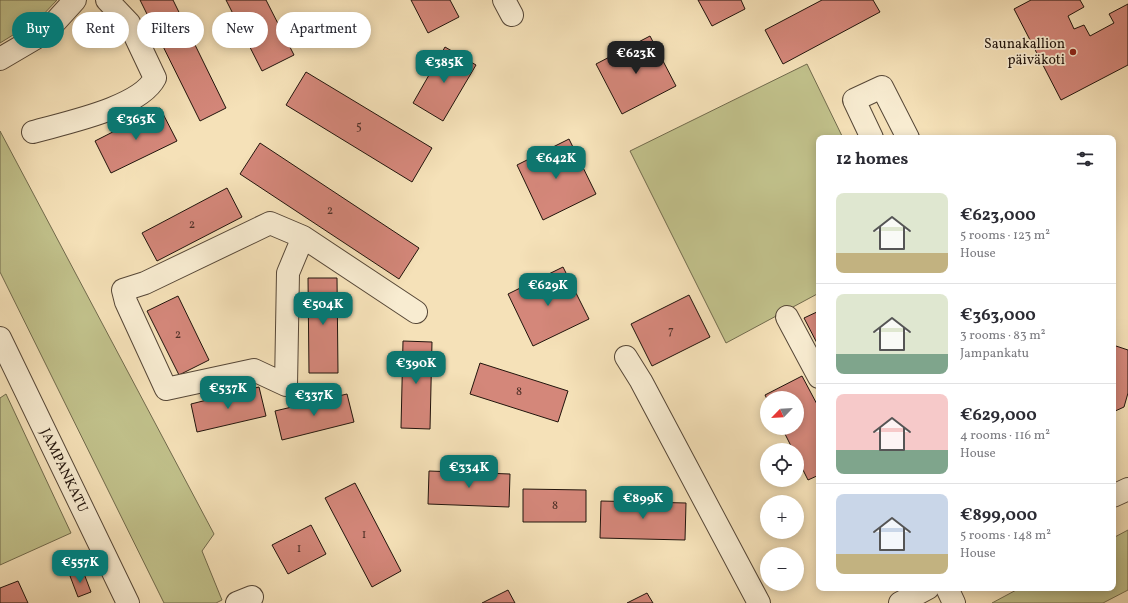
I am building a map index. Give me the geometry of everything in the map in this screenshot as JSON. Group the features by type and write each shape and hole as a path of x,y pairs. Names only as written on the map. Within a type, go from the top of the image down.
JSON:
{"street":[{"path":"0,59 46,32 75,0"},
{"path":"33,132 108,112 150,88 155,78 129,23 107,0"},
{"path":"871,135 854,100 882,87 906,135"},
{"path":"303,236 288,274 286,385 254,370 166,389 126,302 124,290 145,283 270,223 303,236 416,312"},
{"path":"787,317 816,371"},
{"name":"JAMPANKATU","path":"0,338 128,603"},
{"path":"626,357 641,381 759,603"},
{"path":"1116,495 1128,489"},
{"path":"900,603 922,591"},
{"path":"948,591 954,603"}],"green space":[{"path":"0,0 57,0 46,12 12,12 12,36 0,43"},
{"path":"807,64 842,135 816,135 816,295 726,343 630,151"},
{"path":"0,131 214,534 202,551 222,600 216,603 164,603 0,272"},
{"path":"6,394 71,533 0,565 0,398"},
{"path":"1128,530 1128,590 1103,603 992,603 1014,591 1116,591 1116,536"}],"building":[{"path":"140,0 173,0 179,12 146,12"},
{"path":"226,0 266,0 276,20 276,48 290,48 294,55 262,71 250,48 268,48 268,12 232,12"},
{"path":"411,0 450,0 459,17 428,33"},
{"path":"698,0 741,0 745,9 712,26"},
{"path":"822,0 873,0 880,12 783,64 765,30"},
{"path":"1031,0 1080,0 1084,7 1068,16 1074,29 1084,25 1090,36 1114,23 1109,14 1128,4 1128,65 1061,100 1014,9"},
{"path":"650,36 676,86 622,114 596,64"},
{"path":"445,47 476,65 443,121 413,103"},
{"path":"164,48 197,48 226,108 200,121"},
{"path":"306,72 432,148 412,182 286,105"},
{"path":"160,108 177,141 111,173 95,141"},
{"path":"569,139 596,194 543,220 517,165"},
{"path":"260,143 419,248 399,279 240,174"},
{"path":"227,188 242,217 157,261 142,233"},
{"path":"563,267 589,319 533,346 508,294"},
{"path":"308,278 337,278 338,373 309,373"},
{"path":"689,295 710,337 652,366 631,324"},
{"path":"178,296 209,360 179,375 147,311"},
{"path":"816,312 816,341 804,318"},
{"path":"403,341 432,342 430,429 401,428"},
{"path":"1116,346 1128,350 1128,393 1124,407 1116,411"},
{"path":"480,363 568,391 558,422 470,394"},
{"path":"802,376 816,402 816,476 808,480 804,472 804,443 790,443 786,435 804,435 804,391 773,391"},
{"path":"259,387 266,416 197,432 191,404"},
{"path":"347,394 354,422 282,440 275,411"},
{"path":"429,471 510,474 509,507 428,504"},
{"path":"355,483 401,571 372,587 325,498"},
{"path":"523,489 586,490 586,522 523,522"},
{"path":"601,501 686,503 685,540 600,538"},
{"path":"311,525 326,554 288,574 272,545"},
{"path":"83,571 91,592 78,597 70,576"},
{"path":"18,581 28,603 0,603 0,588"},
{"path":"508,590 515,603 482,603"},
{"path":"647,593 653,603 627,603"}],"place":[{"name":"Saunakallion päiväkoti","path":"1073,52"}]}
